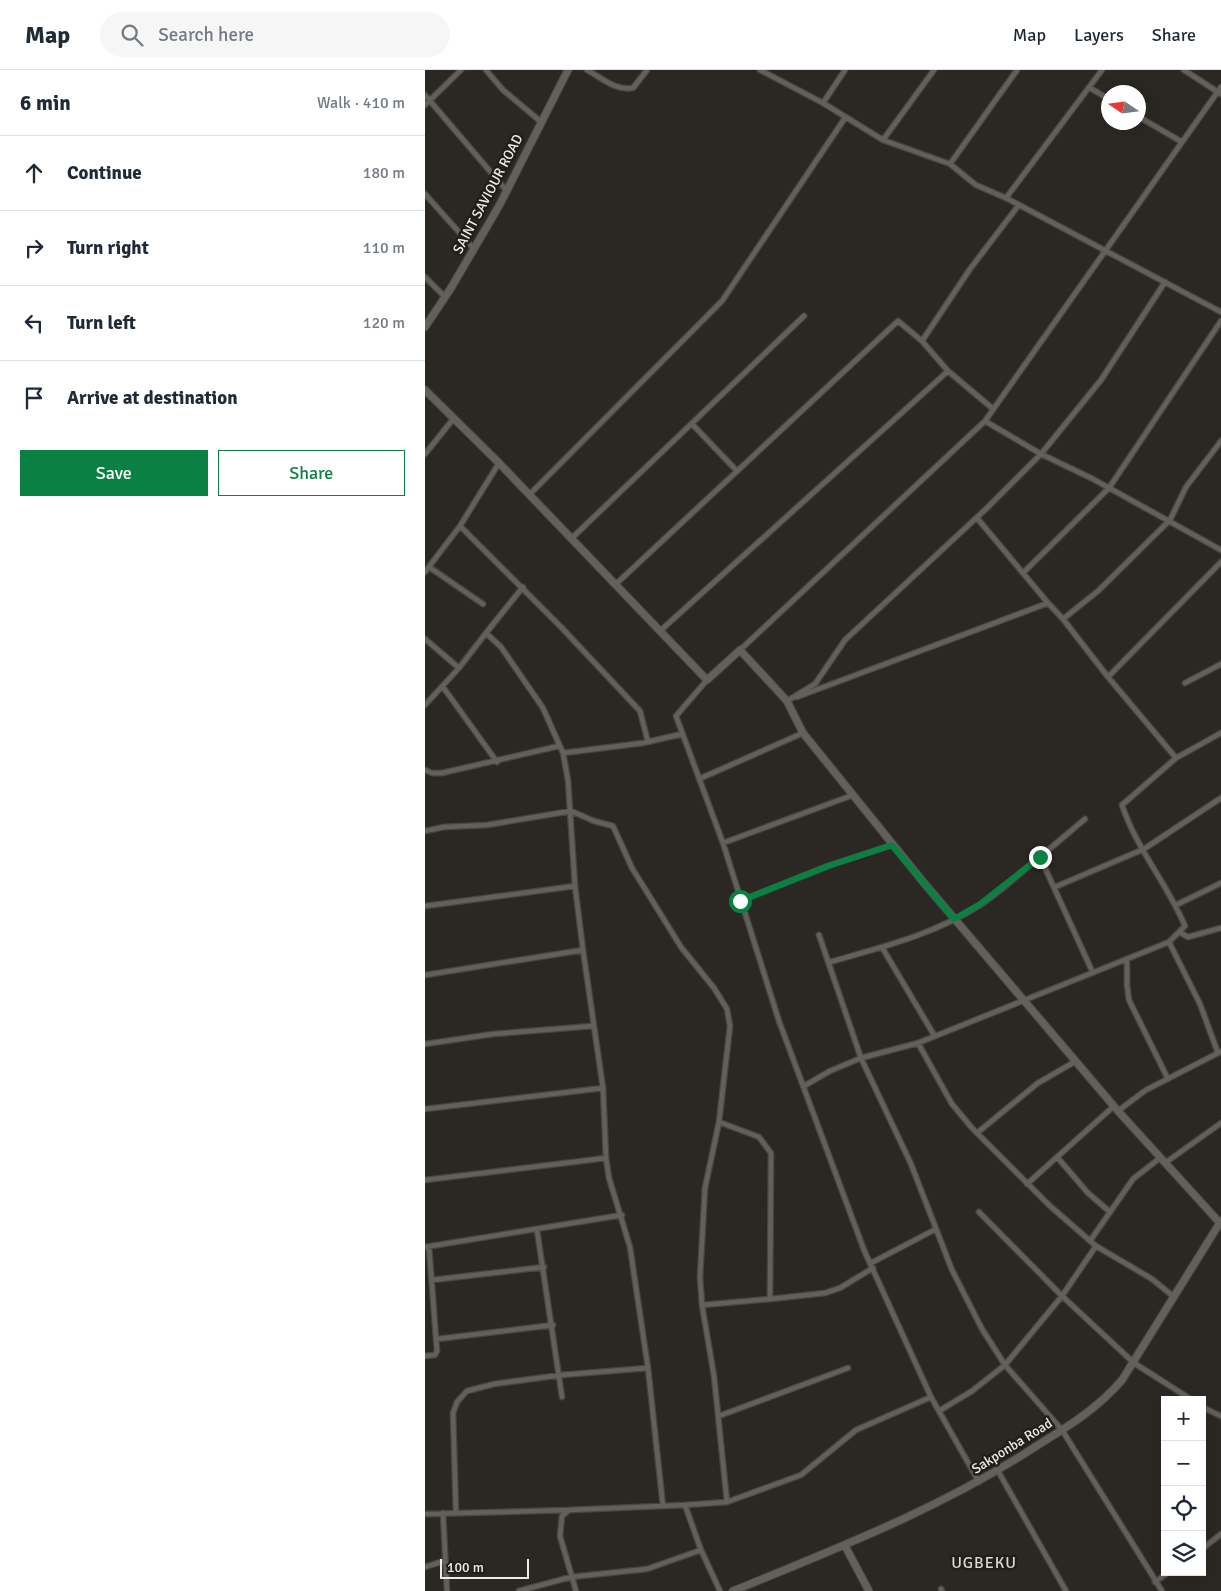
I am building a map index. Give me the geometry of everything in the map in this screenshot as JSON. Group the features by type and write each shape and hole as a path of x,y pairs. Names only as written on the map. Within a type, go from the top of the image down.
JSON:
{"street":[{"path":"425,105 461,70"},
{"path":"486,70 503,90 540,121"},
{"name":"SAINT SAVIOUR ROAD","path":"425,327 445,298 474,249 568,70"},
{"path":"587,70 617,87 625,89 633,88 647,70"},
{"path":"760,70 823,103 883,140 949,164 976,185 1006,198 1221,312"},
{"path":"823,103 845,70"},
{"path":"883,140 934,70"},
{"path":"949,164 1017,70"},
{"path":"1006,198 1102,70"},
{"path":"1184,70 1219,93"},
{"path":"979,1482 931,1397 872,1266 779,1021 723,844 676,716 707,680 985,421 992,408 1219,93 1221,87"},
{"path":"1090,88 1101,94"},
{"path":"425,95 506,190"},
{"path":"529,494 722,301 845,118"},
{"path":"1146,121 1182,142"},
{"path":"425,194 474,249"},
{"path":"922,341 970,268 1018,206"},
{"path":"425,277 445,298"},
{"path":"787,701 815,684 845,640 977,518 1041,454 1101,380 1165,282"},
{"path":"572,538 804,316"},
{"path":"616,584 898,321 922,341 948,371 992,408"},
{"path":"1023,573 1109,488 1221,321"},
{"path":"660,631 948,371"},
{"path":"425,390 572,538 707,680"},
{"path":"425,454 453,418"},
{"path":"985,421 1041,454 1170,520 1221,550"},
{"path":"692,424 737,471"},
{"path":"1063,619 1098,591 1170,520 1186,487 1221,442"},
{"path":"425,572 460,526 499,463"},
{"path":"977,518 1177,758"},
{"path":"460,526 523,587 640,711 648,742"},
{"path":"1109,677 1221,562"},
{"path":"429,567 483,604"},
{"path":"425,705 459,668 523,587"},
{"path":"787,701 1048,603"},
{"path":"486,633 501,647 543,708 563,753 571,811 575,886 603,1088 606,1158 609,1178 622,1215 630,1247 648,1368 663,1506"},
{"path":"425,639 459,668"},
{"path":"740,650 787,701 803,733 954,919 1116,1108 1221,1223"},
{"path":"1185,683 1221,664"},
{"path":"443,687 497,762"},
{"path":"699,779 803,733"},
{"path":"563,753 648,742 682,734"},
{"path":"804,1086 830,1071 861,1058 918,1043 1169,942 1181,932 1185,926 1176,905 1123,809 1123,802 1177,758 1221,734"},
{"path":"425,770 442,774 559,746"},
{"path":"723,844 853,795"},
{"path":"1055,887 1144,849 1221,798"},
{"path":"425,831 444,827 487,825 571,811 594,821 613,826 633,868 681,947 714,988 727,1009 730,1026 719,1122 705,1188 701,1239 702,1305 709,1339 719,1416 727,1502"},
{"path":"830,962 883,949 954,919 980,904 1085,820"},
{"path":"740,901 828,866 892,845"},
{"path":"1040,857 1093,973"},
{"path":"1176,905 1221,883"},
{"path":"425,906 575,886"},
{"path":"1181,932 1188,937 1194,937 1221,928"},
{"path":"819,935 830,962 861,1058 911,1164 952,1270 983,1329 1005,1364 1062,1430 1162,1591"},
{"path":"1027,1184 1116,1108 1168,1078 1220,1052 1200,1004 1169,942"},
{"path":"883,949 934,1035"},
{"path":"425,975 583,950"},
{"path":"1127,959 1129,1000 1168,1078"},
{"path":"425,1044 493,1034 593,1026"},
{"path":"918,1043 952,1104 977,1133 1027,1184 1095,1246 1174,1296"},
{"path":"977,1133 1038,1083 1076,1061"},
{"path":"425,1109 603,1088"},
{"path":"719,1122 759,1137 771,1153 770,1299"},
{"path":"1090,1241 1133,1179 1221,1123"},
{"path":"1057,1157 1088,1193 1110,1212"},
{"path":"425,1180 606,1158"},
{"path":"979,1212 1062,1296 1134,1362 1185,1396"},
{"path":"425,1356 437,1353 433,1280 427,1247 622,1215"},
{"name":"Sakponba Road","path":"733,1591 845,1546 979,1482 998,1472 1085,1416 1107,1397 1134,1362 1221,1223"},
{"path":"702,1305 825,1293 840,1288 872,1266 936,1228"},
{"path":"537,1230 561,1375 562,1397"},
{"path":"939,1411 972,1391 1005,1364 1062,1296 1095,1246"},
{"path":"433,1280 544,1267"},
{"path":"437,1339 553,1325"},
{"path":"456,1513 453,1424 457,1402 467,1391 561,1375 648,1368"},
{"path":"719,1416 848,1368"},
{"path":"425,1514 569,1510 727,1502 801,1475 856,1430 931,1397"},
{"path":"1206,1409 1221,1416"},
{"path":"998,1472 1066,1591"},
{"path":"685,1505 701,1550 721,1591"},
{"path":"569,1510 562,1516 560,1536 576,1591"},
{"path":"443,1513 447,1591"},
{"path":"1206,1546 1221,1534"},
{"path":"845,1546 869,1591"},
{"path":"519,1591 571,1577 647,1569 701,1550"},
{"path":"425,1567 444,1561"},
{"path":"1155,1582 1163,1576"}],"district":[{"name":"UGBEKU","path":"984,1563"}],"route":[{"path":"740,901 828,866 892,845 954,919 980,904 1040,857"}]}
